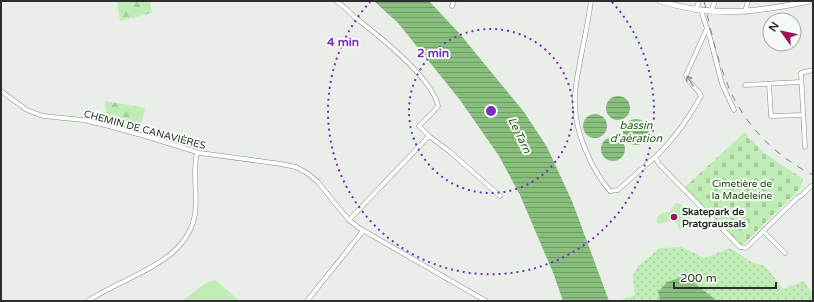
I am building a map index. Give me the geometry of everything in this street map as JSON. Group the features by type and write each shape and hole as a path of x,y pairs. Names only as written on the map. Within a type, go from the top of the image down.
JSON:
{"street":[{"path":"336,1 396,51 430,90 438,106 419,126 429,136 487,183 500,196"},
{"path":"452,6 454,1"},
{"path":"591,1 574,104 584,150 589,160 610,190 618,190 674,138 702,96 689,82 686,75 707,28"},
{"path":"660,1 680,4 698,10 745,12 810,1"},
{"path":"699,1 698,10 707,28 722,84 734,110"},
{"path":"709,11 715,1"},
{"path":"745,12 748,1"},
{"path":"805,147 801,73 813,70"},
{"path":"745,85 801,82"},
{"path":"769,84 771,116 803,115"},
{"name":"CHEMIN DE CANAVIÈRES","path":"1,91 33,113 52,118 83,120 105,125 197,152 282,164 301,170 318,182 349,220 363,231 486,301"},
{"path":"349,220 429,136"},
{"path":"88,301 100,293 170,256 181,245 189,233 195,214 195,162 197,152"},
{"path":"655,157 659,164 740,248 746,248 797,198 811,186 813,187"},
{"path":"307,301 363,231"},
{"path":"763,231 785,253"}],"green space":[{"path":"117,1 150,1 152,13 120,21"},
{"path":"105,101 145,108 140,132 107,124"},
{"name":"Cimetière de la Madeleine","path":"745,132 750,140 752,140 764,153 803,179 800,189 741,247 684,188"},
{"name":"Skatepark de Pratgraussals","path":"676,203 681,204 690,214 690,219 688,222 681,229 679,229 677,223 672,220 658,224 656,221 658,216 662,213 669,212"},
{"path":"681,247 705,258 730,248 753,263 766,267 783,289 804,281 813,295 813,301 618,301 635,295 633,276 637,267 660,248"},
{"path":"215,280 240,301 182,301 206,283"}],"water":[{"name":"Le Tarn","path":"374,1 429,1 459,33 524,112 547,147 572,201 609,301 563,301 554,275 520,195 499,156 460,100 398,23"},
{"name":"bassin d'aération","path":"618,96 627,99 630,108 627,117 618,120 609,117 606,108 609,99"},
{"path":"595,114 600,115 606,121 606,131 600,137 595,138 590,137 584,131 583,126 584,121 590,115"},
{"name":"bassin d'aération","path":"636,119 645,123 649,132 645,141 636,145 627,141 623,132 627,123"},
{"path":"613,137 621,141 625,149 621,157 613,161 605,157 601,149 605,141"},
{"path":"683,277 692,281 717,301 657,301 660,299 658,292 667,282"}],"railway":[{"path":"704,1 721,66 730,91 738,106 758,134 770,146 783,157 813,175"}],"place":[{"name":"Skatepark de Pratgraussals","path":"674,217"}]}
